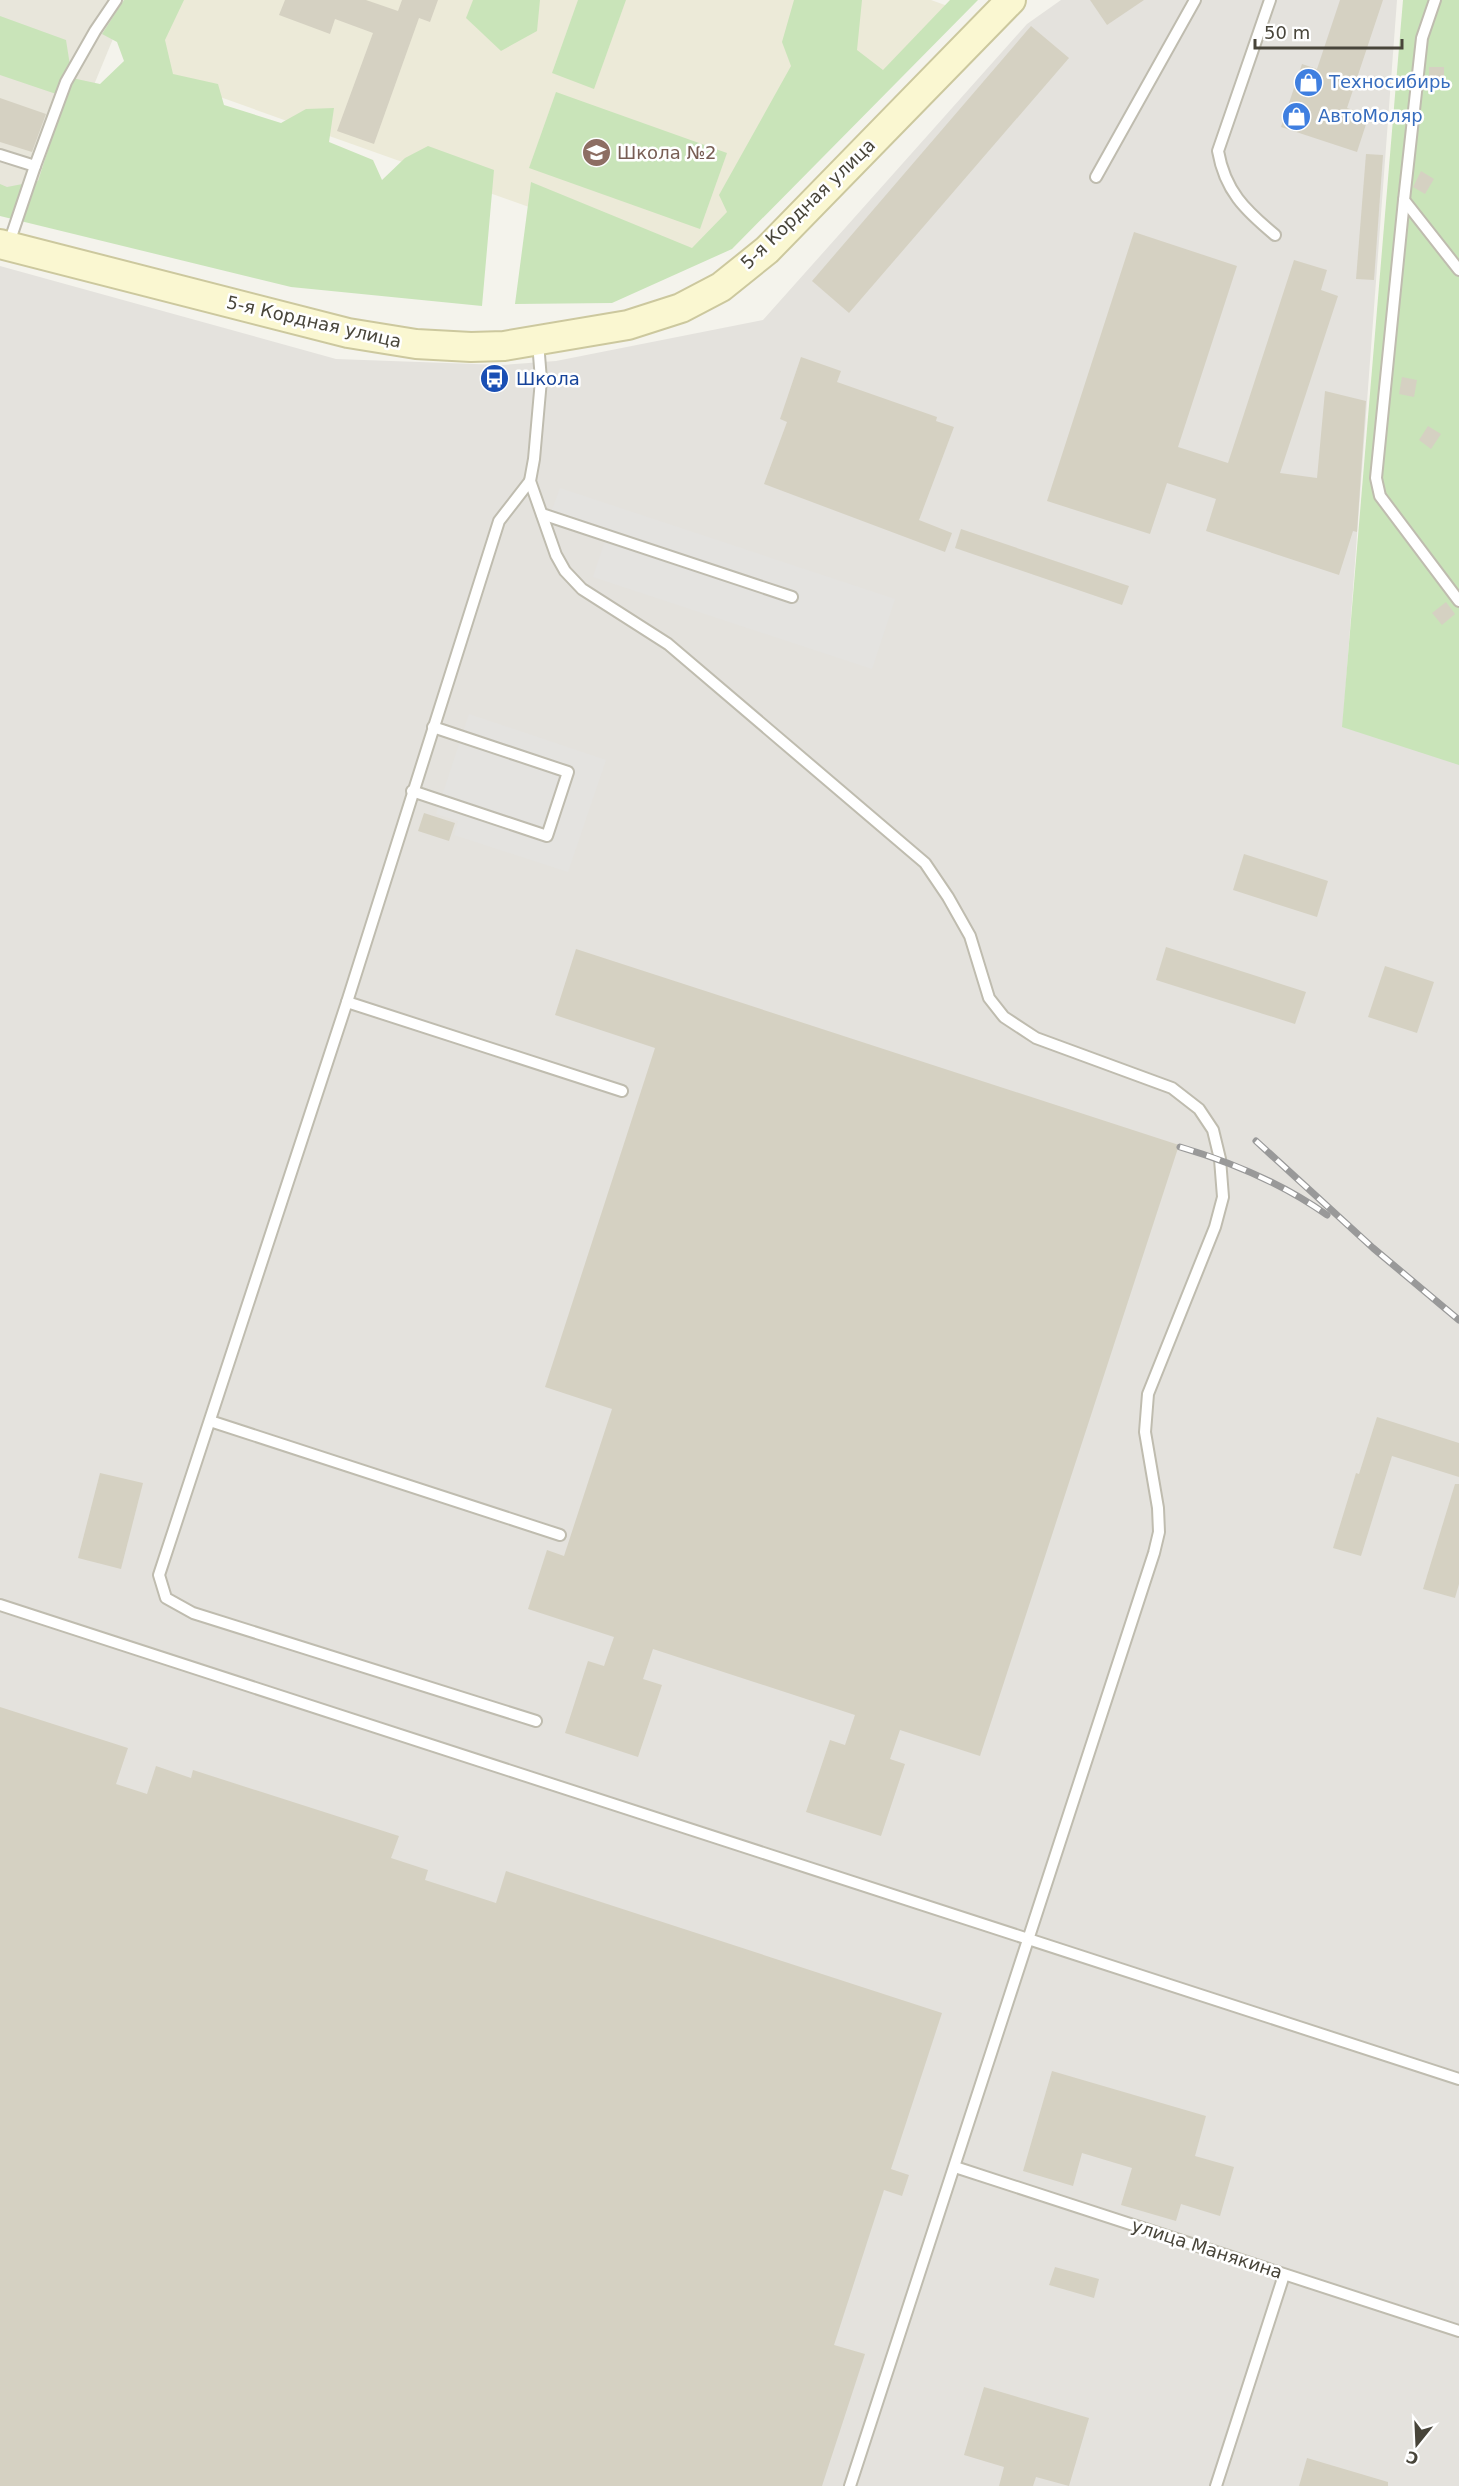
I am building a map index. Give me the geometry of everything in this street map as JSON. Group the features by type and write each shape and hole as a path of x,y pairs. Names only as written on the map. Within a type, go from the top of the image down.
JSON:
{"main road":[{"name":"5-я Кордная улица","path":"4,245 348,333 416,344 471,347 538,342 628,325 681,308 721,287 767,250 1011,0"}],"lane":[{"path":"4,245 66,82 116,0"},
{"path":"1096,177 1195,0"},
{"path":"1270,0 1218,151 1221,169 1244,209 1275,235"},
{"path":"1435,0 1422,38 1376,478 1380,496 1459,601"},
{"path":"0,155 35,166"},
{"path":"1404,200 1459,270"},
{"path":"536,1722 193,1613 166,1598 159,1575 347,1002 499,521 530,481 534,459 540,380 538,342"},
{"path":"530,481 556,555 565,572 582,589 668,644 925,863 970,936 988,998 1004,1017 1036,1038 1172,1088 1199,1109 1213,1130 1220,1159 1223,1197 1215,1227 1148,1394 1145,1432 1158,1508 1157,1542 850,2486"},
{"path":"542,514 792,597"},
{"path":"412,791 548,836 568,772 433,727"},
{"path":"347,1002 622,1092"},
{"path":"210,1421 560,1534"},
{"path":"0,1605 1459,2079"},
{"name":"улица Манякина","path":"955,2167 1459,2331"},
{"path":"1216,2486 1284,2275"}],"shaded area":[{"path":"0,0 129,0 46,201 0,188"},
{"name":"Школа №2","path":"153,0 931,0 956,9 689,264 130,65"},
{"path":"1061,0 1397,0 1343,723 1459,762 1459,2486 0,2486 0,266 336,359 502,365 556,361 763,320 1027,24"},
{"path":"560,488 895,599 872,669 593,577 609,529 552,510"},
{"path":"469,714 606,760 568,872 454,835 458,821 436,814"}],"green space":[{"path":"124,0 184,0 165,40 173,74 218,84 224,105 281,123 306,109 334,108 329,142 373,160 382,180 405,158 428,146 494,170 482,306 291,287 0,216 0,184 7,187 38,181 65,97 0,75 0,16 66,40 72,78 100,84 124,61 117,42 102,34"},
{"path":"473,0 540,0 537,31 501,51 466,18"},
{"path":"578,0 626,0 594,89 552,73"},
{"path":"794,0 862,0 857,50 883,70 950,0 978,0 732,249 612,303 515,304 531,182 692,248 727,212 719,195 791,66 782,42"},
{"path":"1403,0 1459,0 1459,765 1342,727"},
{"path":"556,92 727,153 700,229 529,168"}],"building":[{"path":"285,0 366,0 398,11 402,0 438,0 430,22 419,18 374,144 337,131 373,33 335,19 330,34 279,15"},
{"path":"1090,0 1144,0 1107,25"},
{"path":"1340,0 1383,0 1347,108 1369,115 1357,152 1281,127 1302,64 1317,69"},
{"path":"1031,26 1069,58 849,313 812,281"},
{"path":"1429,67 1444,67 1444,85 1429,85"},
{"path":"0,98 46,114 32,152 0,142"},
{"path":"1366,154 1383,155 1374,280 1356,279"},
{"path":"1421,171 1434,179 1425,194 1413,187"},
{"path":"1134,232 1237,266 1178,447 1228,463 1294,260 1327,270 1321,290 1338,296 1280,473 1317,478 1325,391 1366,401 1357,532 1353,531 1339,575 1206,531 1216,499 1167,483 1150,534 1047,501"},
{"path":"801,357 841,371 837,382 937,417 936,421 954,427 919,520 952,533 945,552 764,484 787,422 780,419"},
{"path":"1402,377 1417,380 1414,397 1399,394"},
{"path":"1428,426 1441,434 1431,449 1419,440"},
{"path":"961,529 1129,586 1122,605 955,548"},
{"path":"1446,602 1455,614 1442,625 1432,613"},
{"path":"424,813 455,823 449,841 418,831"},
{"path":"1244,854 1328,881 1317,917 1233,890"},
{"path":"1166,947 1306,992 1295,1024 1156,980"},
{"path":"576,949 1179,1145 980,1756 900,1730 890,1759 905,1764 881,1836 806,1812 830,1740 845,1745 855,1715 653,1649 643,1679 662,1685 638,1757 565,1733 588,1661 604,1666 614,1637 528,1609 547,1550 564,1556 612,1409 545,1387 655,1048 555,1015"},
{"path":"1385,966 1434,982 1417,1033 1368,1017"},
{"path":"1377,1417 1459,1443 1459,1477 1392,1456 1361,1556 1333,1548 1356,1473 1359,1474"},
{"path":"100,1473 143,1483 121,1569 78,1558"},
{"path":"1455,1484 1459,1484 1459,1584 1455,1598 1423,1589"},
{"path":"0,1707 128,1748 116,1784 147,1794 156,1766 191,1778 193,1770 399,1836 391,1858 428,1870 425,1880 496,1903 506,1871 942,2013 891,2169 909,2175 902,2196 884,2190 834,2345 865,2354 822,2486 0,2486"},
{"path":"1052,2071 1206,2116 1195,2156 1234,2167 1220,2216 1181,2204 1176,2221 1121,2205 1132,2168 1082,2153 1073,2186 1023,2171"},
{"path":"1055,2267 1099,2279 1094,2298 1049,2285"},
{"path":"984,2387 1089,2418 1069,2486 1036,2477 1033,2486 999,2486 1004,2467 964,2455"},
{"path":"1307,2458 1388,2482 1388,2486 1299,2486"}],"railway":[{"path":"1256,1141 1373,1248 1459,1320"},
{"path":"1180,1147 1256,1175 1293,1193 1327,1215"}],"place":[{"name":"Техносибирь","path":"1308,82"},
{"name":"АвтоМоляр","path":"1297,116"},
{"name":"Школа №2","path":"596,153"},
{"name":"Школа","path":"495,379"}]}
